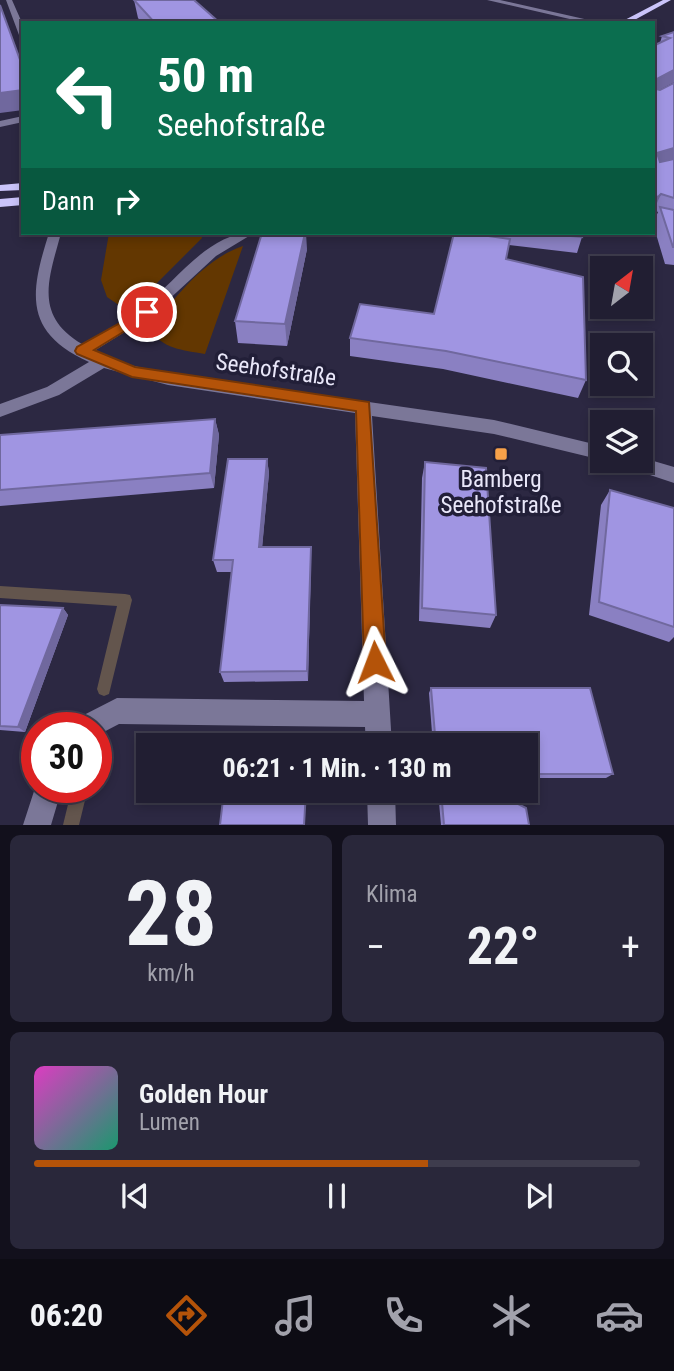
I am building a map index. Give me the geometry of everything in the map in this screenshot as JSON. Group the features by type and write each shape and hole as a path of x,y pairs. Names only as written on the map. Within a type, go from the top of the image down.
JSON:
{"main road":[{"path":"627,21 668,0"},
{"path":"0,188 21,186"},
{"path":"0,203 21,201"}],"street":[{"path":"9,0 21,29"},
{"path":"490,0 589,21"},
{"path":"0,124 21,119"},
{"path":"655,217 674,222"},
{"name":"Seehofstraße","path":"54,235 43,277 41,302 45,320 55,334 103,361 132,372 168,379 494,427 590,450"},
{"path":"82,351 147,312 211,253 244,235"},
{"path":"0,411 53,391 103,361"},
{"path":"363,406 379,733"},
{"path":"653,468 674,475"},
{"path":"112,714 117,711 378,714"},
{"path":"37,825 44,803"},
{"path":"381,803 382,825"}],"shaded area":[{"path":"109,235 201,235 202,238 136,304 126,310 107,297 101,280"},
{"path":"243,246 205,354 174,348 154,336 149,329 191,281 228,252"}],"building":[{"path":"134,0 194,0 218,21 153,21"},
{"path":"0,5 21,63 21,90 0,93"},
{"path":"674,32 674,70 657,79 656,89 660,90 674,83 674,148 657,153 660,162 674,159 674,198 661,194 657,198 655,191 655,45 670,38 662,36"},
{"path":"660,207 674,210 674,247 673,247"},
{"path":"261,235 305,235 285,324 235,321"},
{"path":"454,235 510,239 506,259 583,277 586,380 446,351 350,338 360,304 434,314"},
{"path":"215,419 210,473 0,490 0,435"},
{"path":"228,459 267,459 259,547 311,547 307,671 220,672 233,560 213,560"},
{"path":"425,462 486,468 496,615 422,608"},
{"path":"610,490 674,508 674,627 599,602"},
{"path":"0,605 63,608 24,712 21,712 18,727 0,726"},
{"path":"431,688 590,688 613,774 538,774 538,733 435,733"},
{"path":"223,803 305,803 304,825 220,825"},
{"path":"442,803 516,803 526,808 529,825 444,825"}],"waterway":[{"path":"0,592 125,600 104,689"},
{"path":"71,825 76,803"}],"place":[{"name":"Bamberg Seehofstraße","path":"501,454"}],"route":[{"path":"147,312 82,351 132,372 198,384 363,406 375,662"}]}
